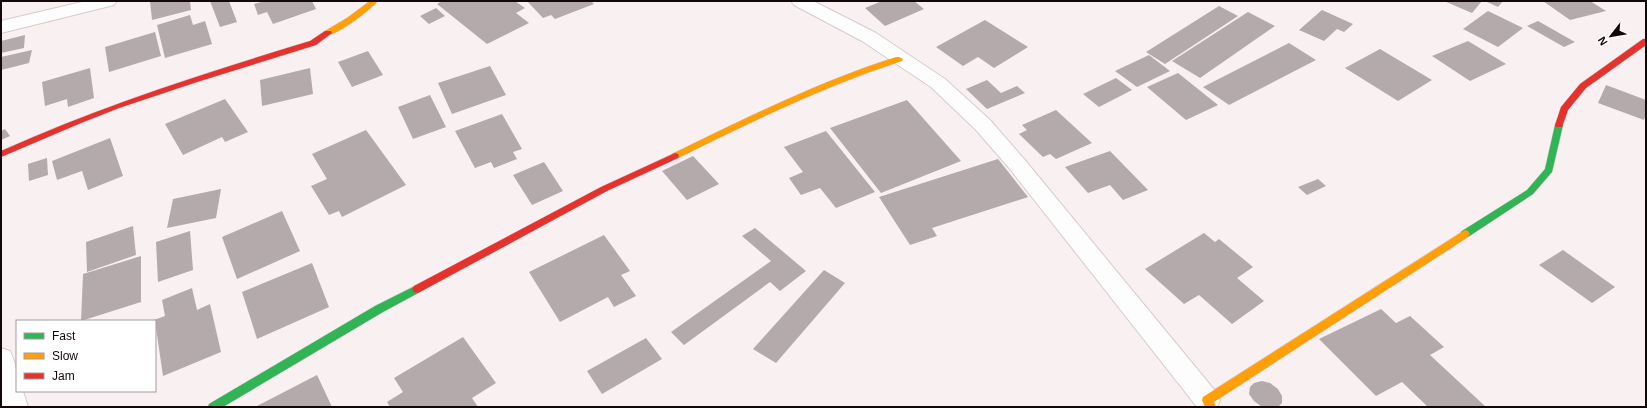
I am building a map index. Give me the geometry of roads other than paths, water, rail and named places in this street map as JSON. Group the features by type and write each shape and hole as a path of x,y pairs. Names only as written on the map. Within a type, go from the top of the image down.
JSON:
{"street":[{"path":"1,27 108,1"},
{"path":"1,154 54,129 162,89 313,43 350,20 374,1"},
{"path":"800,1 869,37 899,59 938,83 983,125 1017,164 1209,404 1530,192 1549,170 1557,132 1564,109 1583,86 1646,41"},
{"path":"213,407 379,309 604,189 828,84 868,68 899,59"},
{"path":"1,359 15,407"}]}
